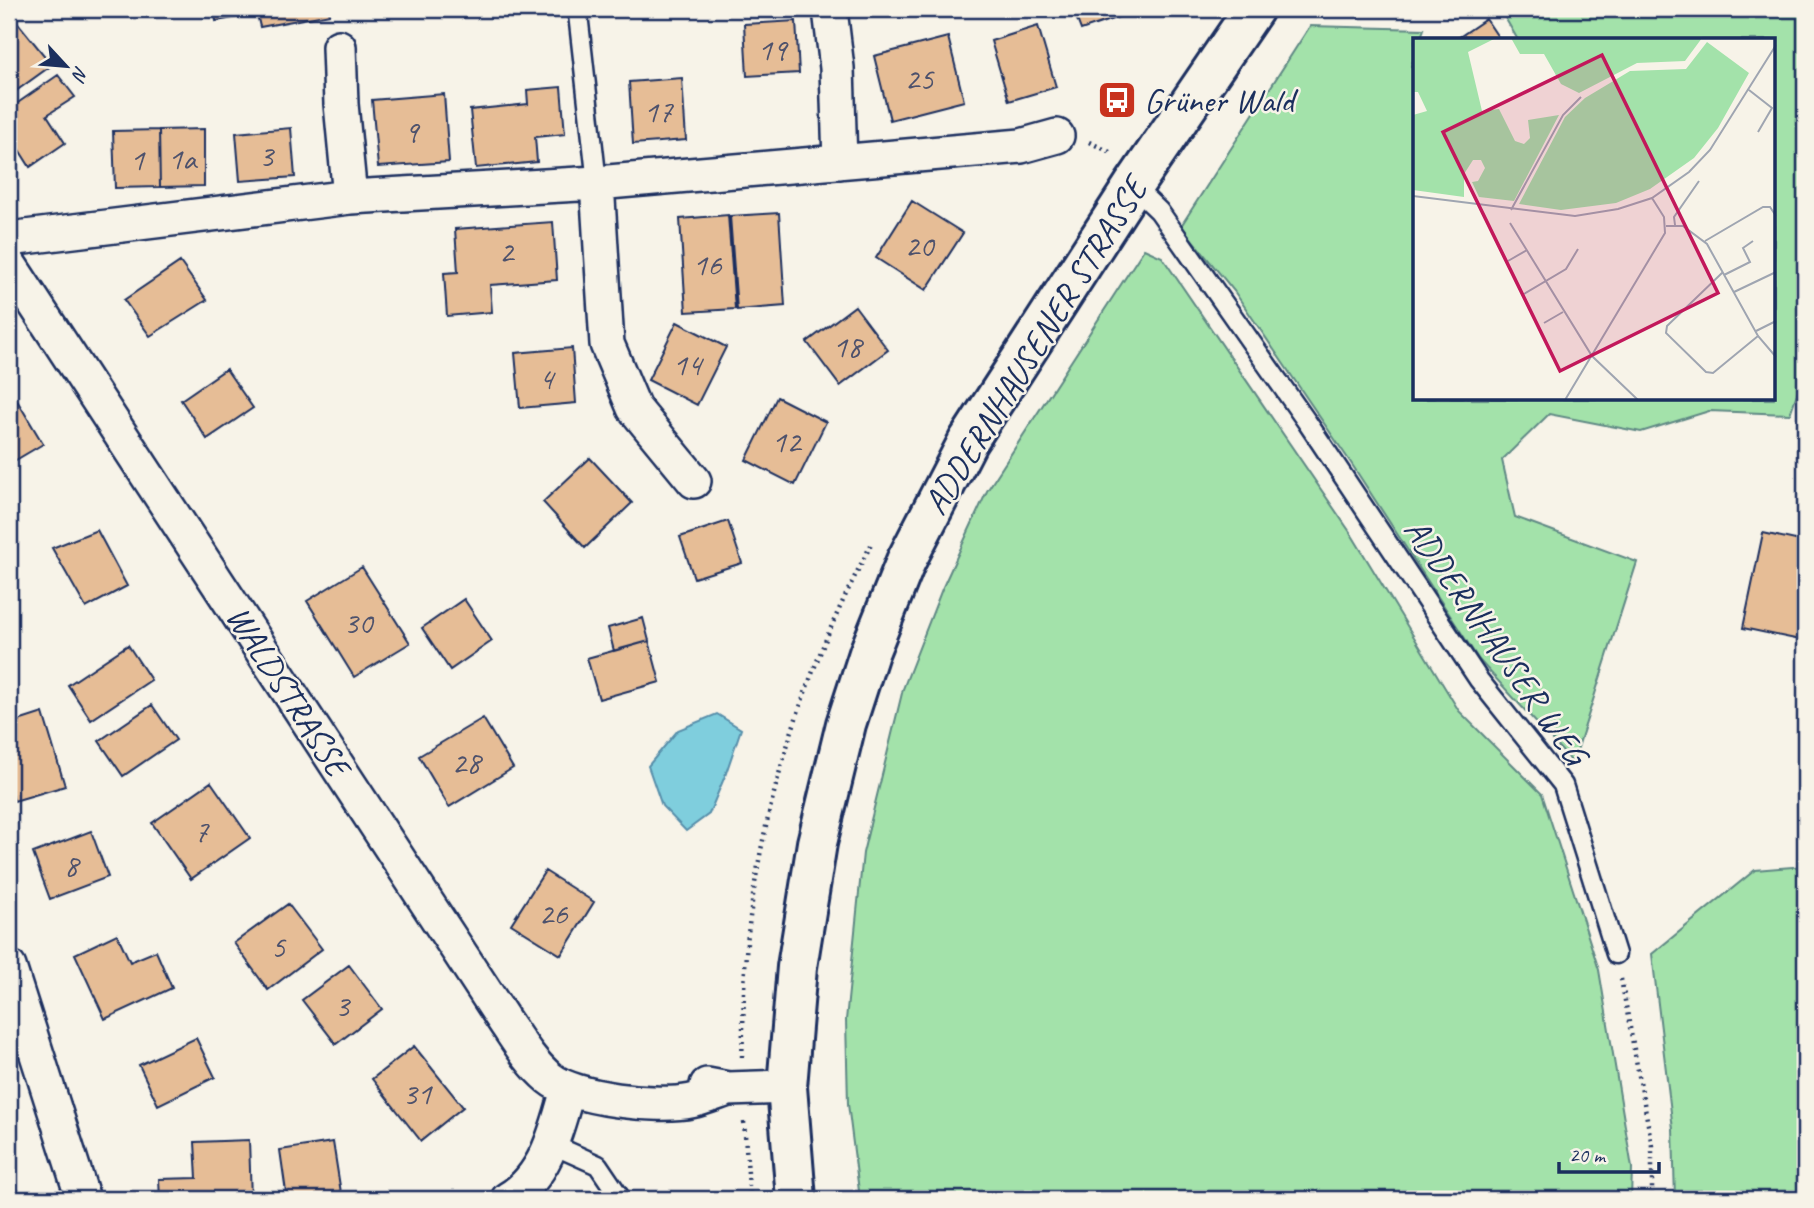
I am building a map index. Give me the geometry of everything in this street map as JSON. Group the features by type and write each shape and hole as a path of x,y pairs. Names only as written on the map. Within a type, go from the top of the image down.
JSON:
{"street":[{"name":"ADDERNHAUSENER STRASSE","path":"796,1199 787,1087 797,967 817,843 846,724 869,653 906,561 968,441 1133,186 1254,9"},
{"path":"830,10 837,68 840,162"},
{"path":"339,47 341,104 350,197"},
{"path":"9,239 350,197 597,183 1021,146 1057,136"},
{"path":"597,183 607,344 634,408 694,481"},
{"name":"WALDSTRASSE","path":"9,264 505,1023 541,1070 549,1078 578,1091 629,1102 689,1102 734,1089 787,1087"},
{"path":"9,967 83,1199"},
{"path":"508,1199 521,1192 540,1167 578,1091"}],"lane":[{"path":"578,14 597,183"},
{"name":"ADDERNHAUSER WEG","path":"1133,186 1159,211 1307,422 1479,681 1563,785 1616,954"},
{"path":"551,1144 598,1165 621,1199"}],"path":[{"path":"1616,954 1652,1146 1652,1199"},
{"path":"734,1089 750,1199"}],"green space":[{"path":"1500,9 1805,9 1805,370 1790,414 1709,411 1641,432 1549,414 1502,460 1515,517 1637,562 1573,763 1479,660 1351,463 1234,291 1181,226 1310,26 1424,29 1421,38 1413,38 1411,66 1413,401 1776,401 1776,38 1517,38"},
{"path":"1144,249 1162,257 1350,532 1459,711 1542,794 1599,970 1632,1168 1631,1199 860,1199 848,1104 846,1020 863,853 903,689 942,589 987,491"},
{"path":"1805,866 1805,1199 1675,1199 1673,1129 1652,954 1755,870"}],"water":[{"path":"717,714 741,729 709,814 686,831 662,806 648,766 678,730"}],"building":[{"path":"214,9 329,9 330,14 260,27 257,14 216,21"},
{"path":"1073,9 1119,9 1122,16 1081,30"},
{"path":"9,12 52,65 9,96"},
{"path":"1486,19 1499,38 1458,38"},
{"path":"796,21 799,73 747,76 744,24"},
{"path":"1038,26 1056,87 1009,101 991,41"},
{"path":"948,37 964,101 890,120 874,56"},
{"path":"58,75 75,97 47,115 65,143 30,167 9,134 9,109"},
{"path":"682,78 686,140 633,144 629,82"},
{"path":"561,87 565,134 535,137 537,162 476,168 470,110 528,104 527,90"},
{"path":"444,94 449,162 378,167 372,100"},
{"path":"291,128 295,177 240,181 236,133"},
{"path":"204,129 204,186 160,187 159,130"},
{"path":"159,130 160,187 115,188 113,131"},
{"path":"912,201 963,233 926,290 876,258"},
{"path":"779,213 785,306 737,310 730,216"},
{"path":"728,215 735,309 686,312 680,219"},
{"path":"553,222 557,280 490,285 492,312 447,316 444,273 458,272 455,229"},
{"path":"180,262 207,300 150,336 124,300"},
{"path":"855,306 888,350 840,386 807,342"},
{"path":"677,322 726,347 697,405 648,380"},
{"path":"572,348 576,403 520,408 515,353"},
{"path":"226,369 253,408 207,439 181,400"},
{"path":"9,387 43,444 9,464"},
{"path":"777,397 826,422 795,485 746,460"},
{"path":"590,458 632,503 585,548 543,502"},
{"path":"728,521 742,563 694,578 680,537"},
{"path":"97,530 127,586 86,608 52,548"},
{"path":"1763,533 1805,542 1805,641 1743,628"},
{"path":"362,567 410,643 354,677 307,601"},
{"path":"464,599 492,641 450,670 422,628"},
{"path":"643,618 649,641 614,651 608,628"},
{"path":"649,641 660,682 599,699 587,658"},
{"path":"128,645 151,680 91,720 68,685"},
{"path":"152,705 176,740 123,776 99,741"},
{"path":"43,713 65,786 14,801 9,782 9,724"},
{"path":"483,718 513,768 449,807 419,756"},
{"path":"211,782 250,838 191,879 152,823"},
{"path":"91,831 108,877 50,899 33,853"},
{"path":"545,871 594,902 561,955 511,924"},
{"path":"288,904 322,949 268,990 234,943"},
{"path":"117,934 130,962 156,951 172,988 105,1019 75,954"},
{"path":"349,965 382,1009 336,1044 302,1000"},
{"path":"196,1038 215,1077 158,1105 139,1065"},
{"path":"414,1046 463,1107 421,1141 372,1079"},
{"path":"249,1140 251,1199 160,1199 159,1179 197,1178 195,1142"},
{"path":"333,1142 342,1199 287,1199 280,1150"}],"place":[{"name":"Grüner Wald","path":"1117,100"}]}
